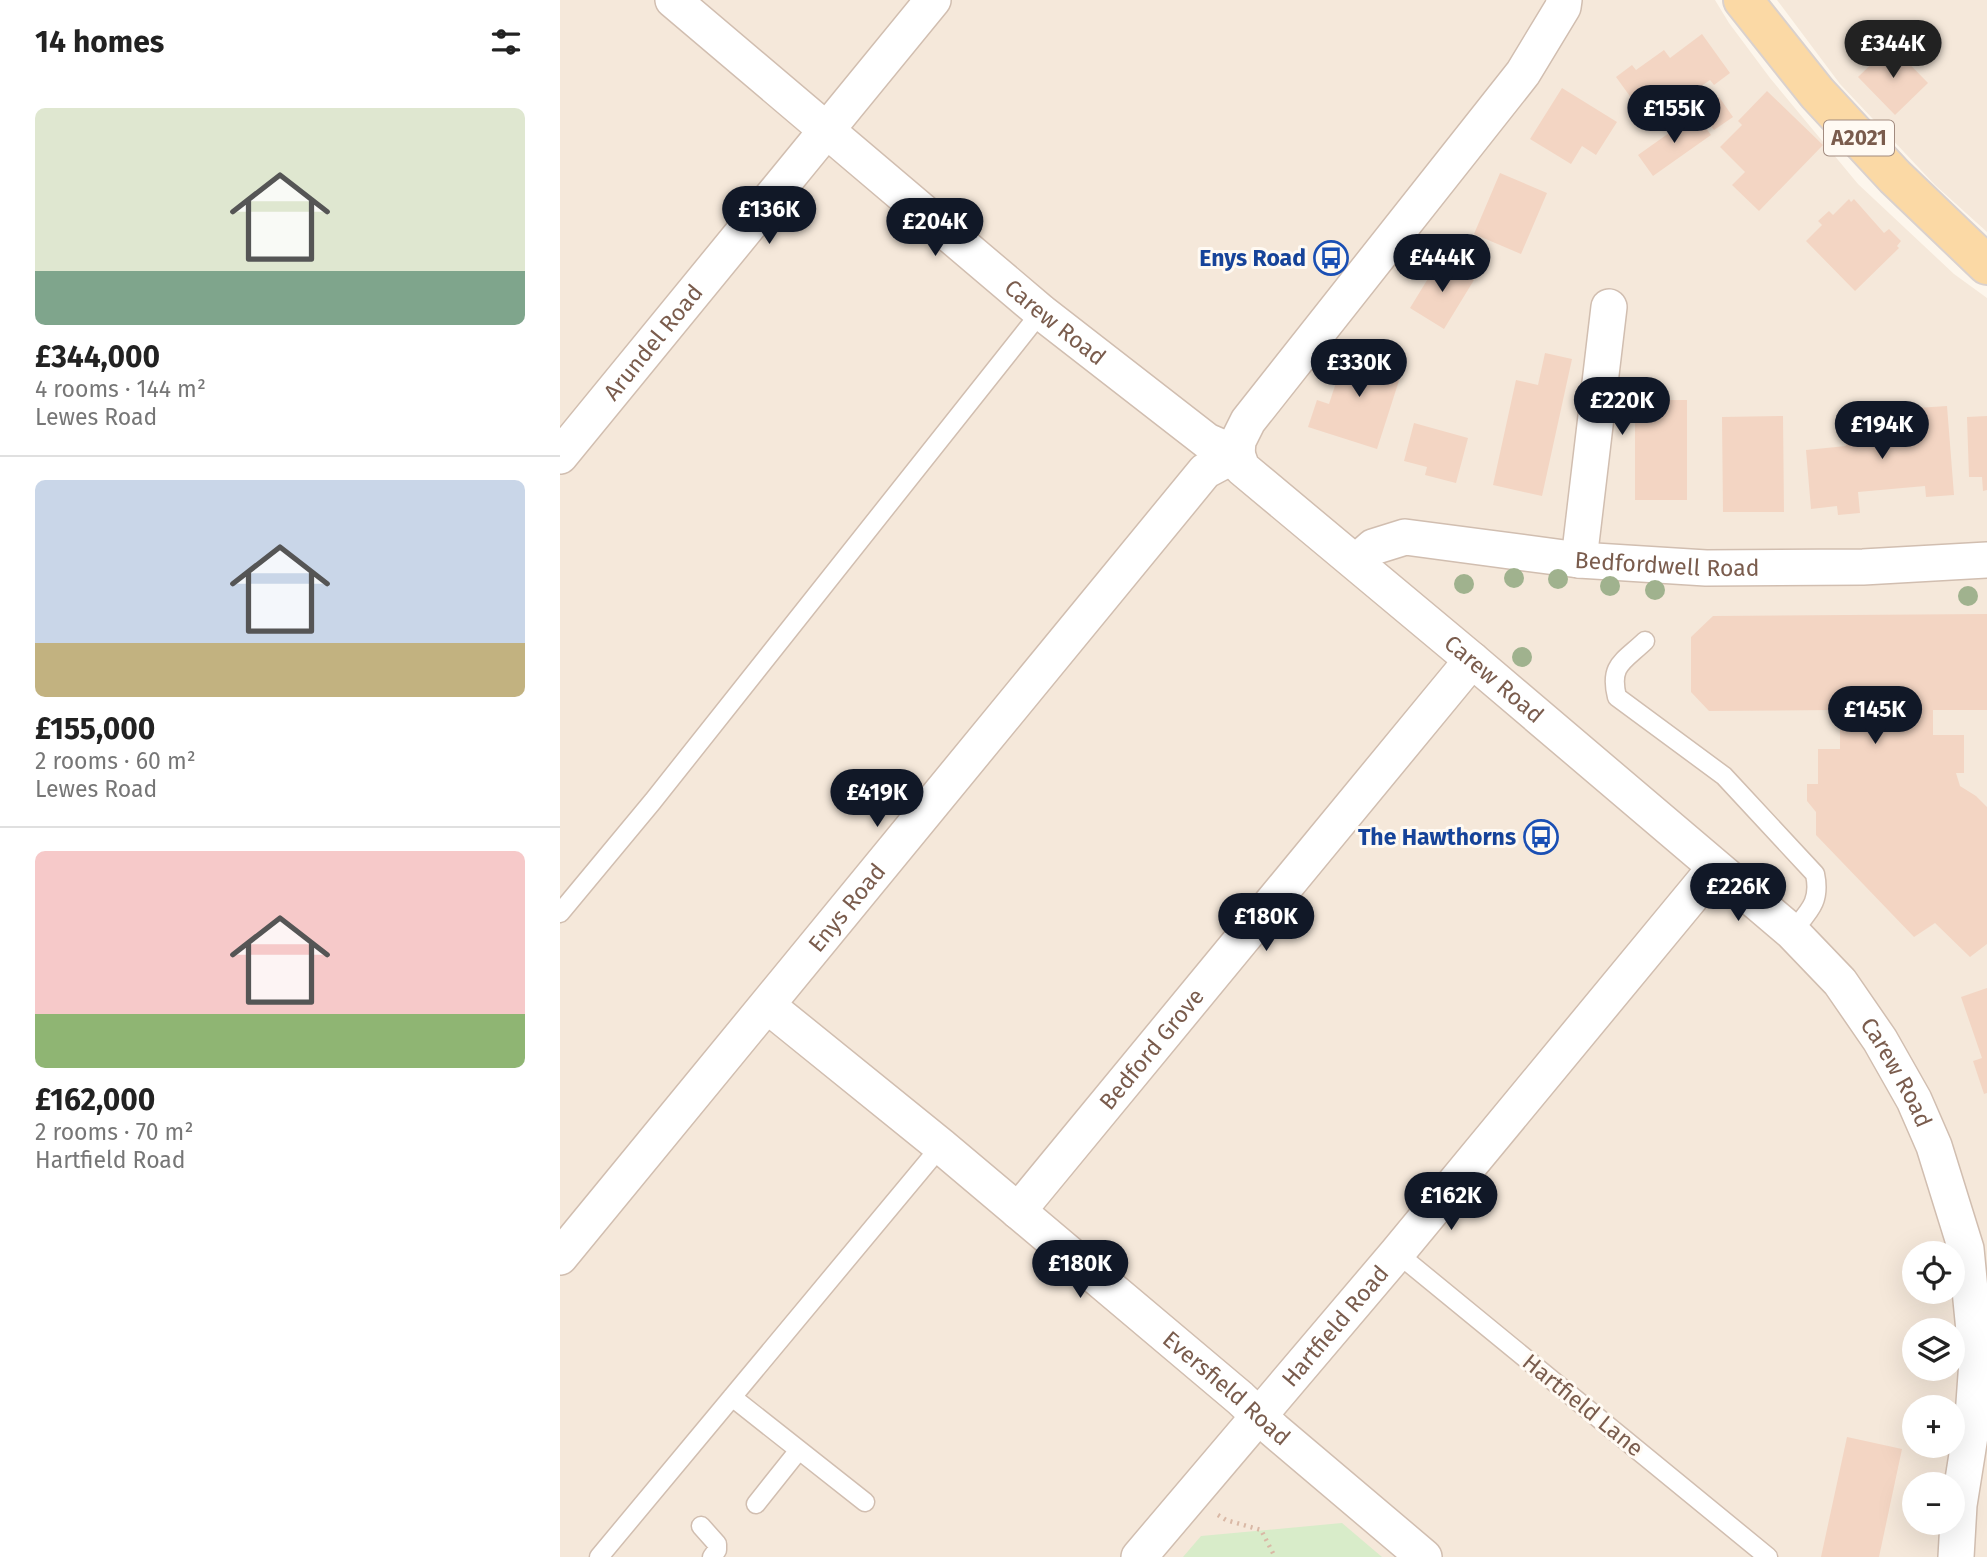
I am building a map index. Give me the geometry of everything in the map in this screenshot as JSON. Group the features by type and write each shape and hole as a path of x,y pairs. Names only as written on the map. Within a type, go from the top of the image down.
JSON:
{"main road":[{"name":"A2021","path":"1743,0 1817,93 1895,177 1987,265"}],"street":[{"name":"Carew Road","path":"673,0 1041,312 1207,441 1237,454 1242,468 1792,932 1840,982 1880,1040 1914,1100 1934,1146 1966,1249 1977,1361 1973,1417 1959,1505 1956,1557"},
{"name":"Arundel Road","path":"560,456 933,0"},
{"path":"1237,454 1238,441 1248,421 1523,73 1563,7 1564,0"},
{"path":"1579,560 1609,307"},
{"name":"Enys Road","path":"560,1257 1205,471 1237,454"},
{"name":"Bedfordwell Road","path":"1356,562 1373,547 1405,537 1579,560 1719,568 1863,567 1987,560"},
{"name":"Bedford Grove","path":"1018,1211 1472,660"},
{"name":"Hartfield Road","path":"1139,1557 1397,1253 1715,868"},
{"name":"Eversfield Road","path":"768,1006 941,1146 1424,1557"}],"lane":[{"path":"560,913 662,790 1041,312"},
{"path":"1645,641 1615,670 1617,697 1724,776 1815,874 1818,890 1813,906 1792,932"},
{"path":"599,1557 941,1146"},
{"name":"Hartfield Lane","path":"1397,1253 1768,1557"},
{"path":"732,1397 865,1502"},
{"path":"756,1504 799,1450"},
{"path":"701,1526 717,1544 717,1550 712,1557"}],"path":[{"path":"1190,1495 1226,1521 1261,1530 1275,1557"}],"shaded area":[{"path":"560,0 1715,0 1770,78 1858,184 1954,274 1987,298 1987,1557 560,1557"},
{"path":"1777,0 1987,0 1987,232 1935,185 1840,84"}],"green space":[{"path":"1342,1523 1382,1557 1183,1557 1201,1536"}],"building":[{"path":"1702,34 1730,73 1714,85 1710,80 1681,100 1677,94 1645,117 1616,77 1632,65 1636,70 1664,50 1670,58"},
{"path":"1891,45 1928,83 1895,115 1858,77"},
{"path":"1562,88 1617,122 1596,155 1582,146 1571,164 1530,139"},
{"path":"1767,91 1823,145 1759,211 1732,185 1745,172 1720,147 1742,125 1738,121"},
{"path":"1719,97 1733,117 1714,130 1700,111"},
{"path":"1696,114 1711,135 1653,176 1638,155"},
{"path":"1500,173 1547,193 1521,254 1474,234"},
{"path":"1849,199 1851,202 1854,199 1884,233 1889,229 1901,241 1897,246 1899,248 1855,291 1806,241 1822,225 1818,221 1829,211 1833,215"},
{"path":"1440,259 1474,280 1444,329 1410,308"},
{"path":"1348,346 1404,365 1377,449 1308,427 1317,400 1329,404"},
{"path":"1545,353 1572,359 1542,496 1493,485 1516,380 1538,385"},
{"path":"1630,400 1687,400 1687,500 1635,500 1635,423 1630,423"},
{"path":"1947,406 1954,495 1926,497 1925,486 1858,492 1860,513 1838,515 1837,506 1811,509 1806,450 1846,446 1844,422 1901,417 1903,441 1920,440 1917,408"},
{"path":"1783,416 1784,512 1723,512 1722,417"},
{"path":"1987,416 1987,490 1983,491 1982,477 1969,477 1967,417"},
{"path":"1414,423 1468,438 1456,483 1425,475 1427,467 1404,461"},
{"path":"1987,614 1987,710 1933,710 1933,735 1964,735 1964,773 1956,773 1960,786 1987,807 1987,944 1970,957 1935,923 1914,937 1816,835 1816,812 1807,801 1807,784 1818,784 1818,749 1840,749 1840,703 1832,710 1709,711 1691,692 1691,637 1713,616"},
{"path":"1987,988 1987,1093 1984,1094 1973,1061 1982,1058 1961,997"},
{"path":"1847,1437 1902,1449 1879,1557 1821,1557"}],"place":[{"name":"Enys Road","path":"1331,258"},
{"name":"The Hawthorns","path":"1541,837"}]}
